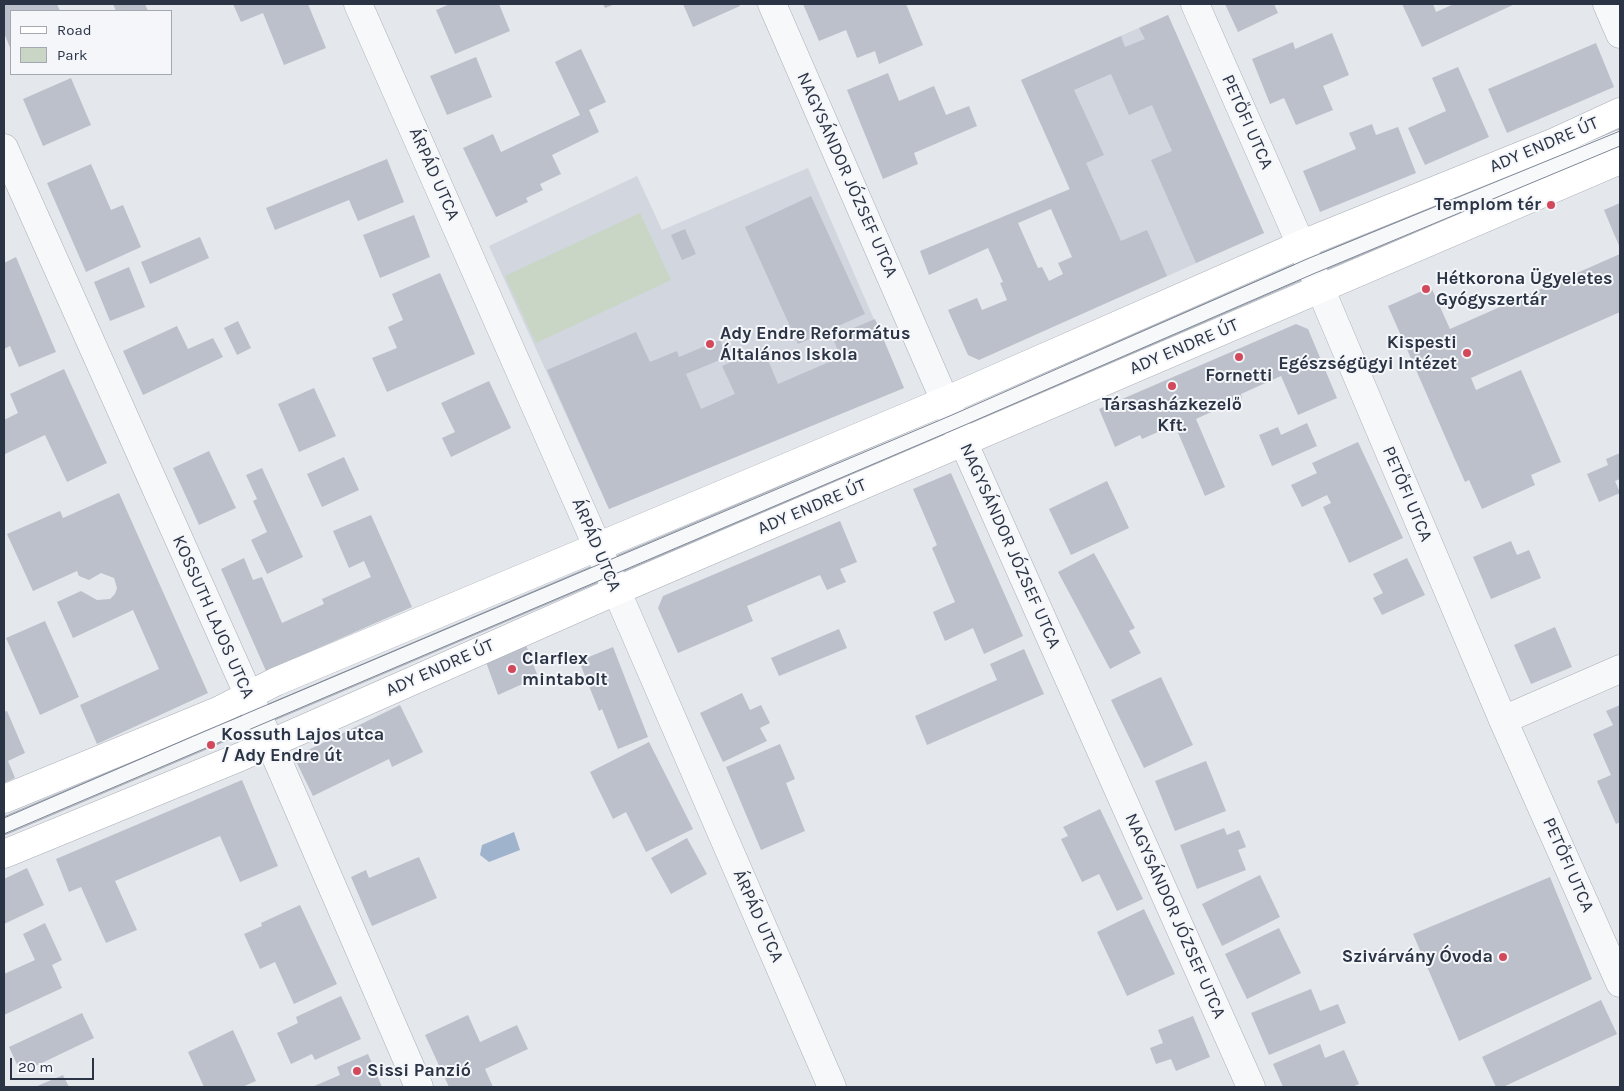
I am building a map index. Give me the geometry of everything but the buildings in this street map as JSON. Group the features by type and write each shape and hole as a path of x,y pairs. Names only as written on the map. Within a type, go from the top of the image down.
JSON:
{"street":[{"name":"ÁRPÁD UTCA","path":"358,4 607,569 832,1087"},
{"name":"NAGYSÁNDOR JÓZSEF UTCA","path":"772,4 1251,1087"},
{"name":"PETŐFI UTCA","path":"1195,4 1310,266 1503,720 1620,982"},
{"path":"1607,4 1620,34"},
{"name":"ADY ENDRE ÚT","path":"4,854 270,743 607,569 955,421 1310,266 1554,142 1620,112"},
{"name":"KOSSUTH LAJOS UTCA","path":"4,148 270,743 419,1087"},
{"name":"ADY ENDRE ÚT","path":"4,799 218,711 253,706 275,682 607,569 955,421 1310,266 1620,160"},
{"path":"1503,720 1620,669"}],"lane":[{"path":"1554,142 1620,130"},
{"path":"1310,266 1620,138"},
{"path":"4,826 253,706 297,730"}],"shaded area":[{"path":"1168,15 1264,233 1118,298 1021,80"},
{"name":"Ady Endre Református Általános Iskola","path":"808,168 904,388 609,509 489,246 637,176 662,230"}],"green space":[{"path":"640,213 671,280 536,343 505,276"}],"water":[{"path":"514,832 520,850 489,862 480,855 482,845"}],"tram line":[{"path":"4,818 952,415 1307,259 1620,131"},
{"path":"4,834 958,428 1313,274 1620,146"}],"place":[{"name":"Templom tér","path":"1551,205"},
{"name":"Hétkorona Ügyeletes Gyógyszertár","path":"1426,289"},
{"name":"Ady Endre Református Általános Iskola","path":"710,344"},
{"name":"Kispesti Egészségügyi Intézet","path":"1467,353"},
{"name":"Fornetti","path":"1239,357"},
{"name":"Társasházkezelő Kft.","path":"1172,386"},
{"name":"Clarflex mintabolt","path":"512,669"},
{"name":"Kossuth Lajos utca / Ady Endre út","path":"211,745"},
{"name":"Szivárvány Óvoda","path":"1503,957"},
{"name":"Sissi Panzió","path":"357,1071"}]}
